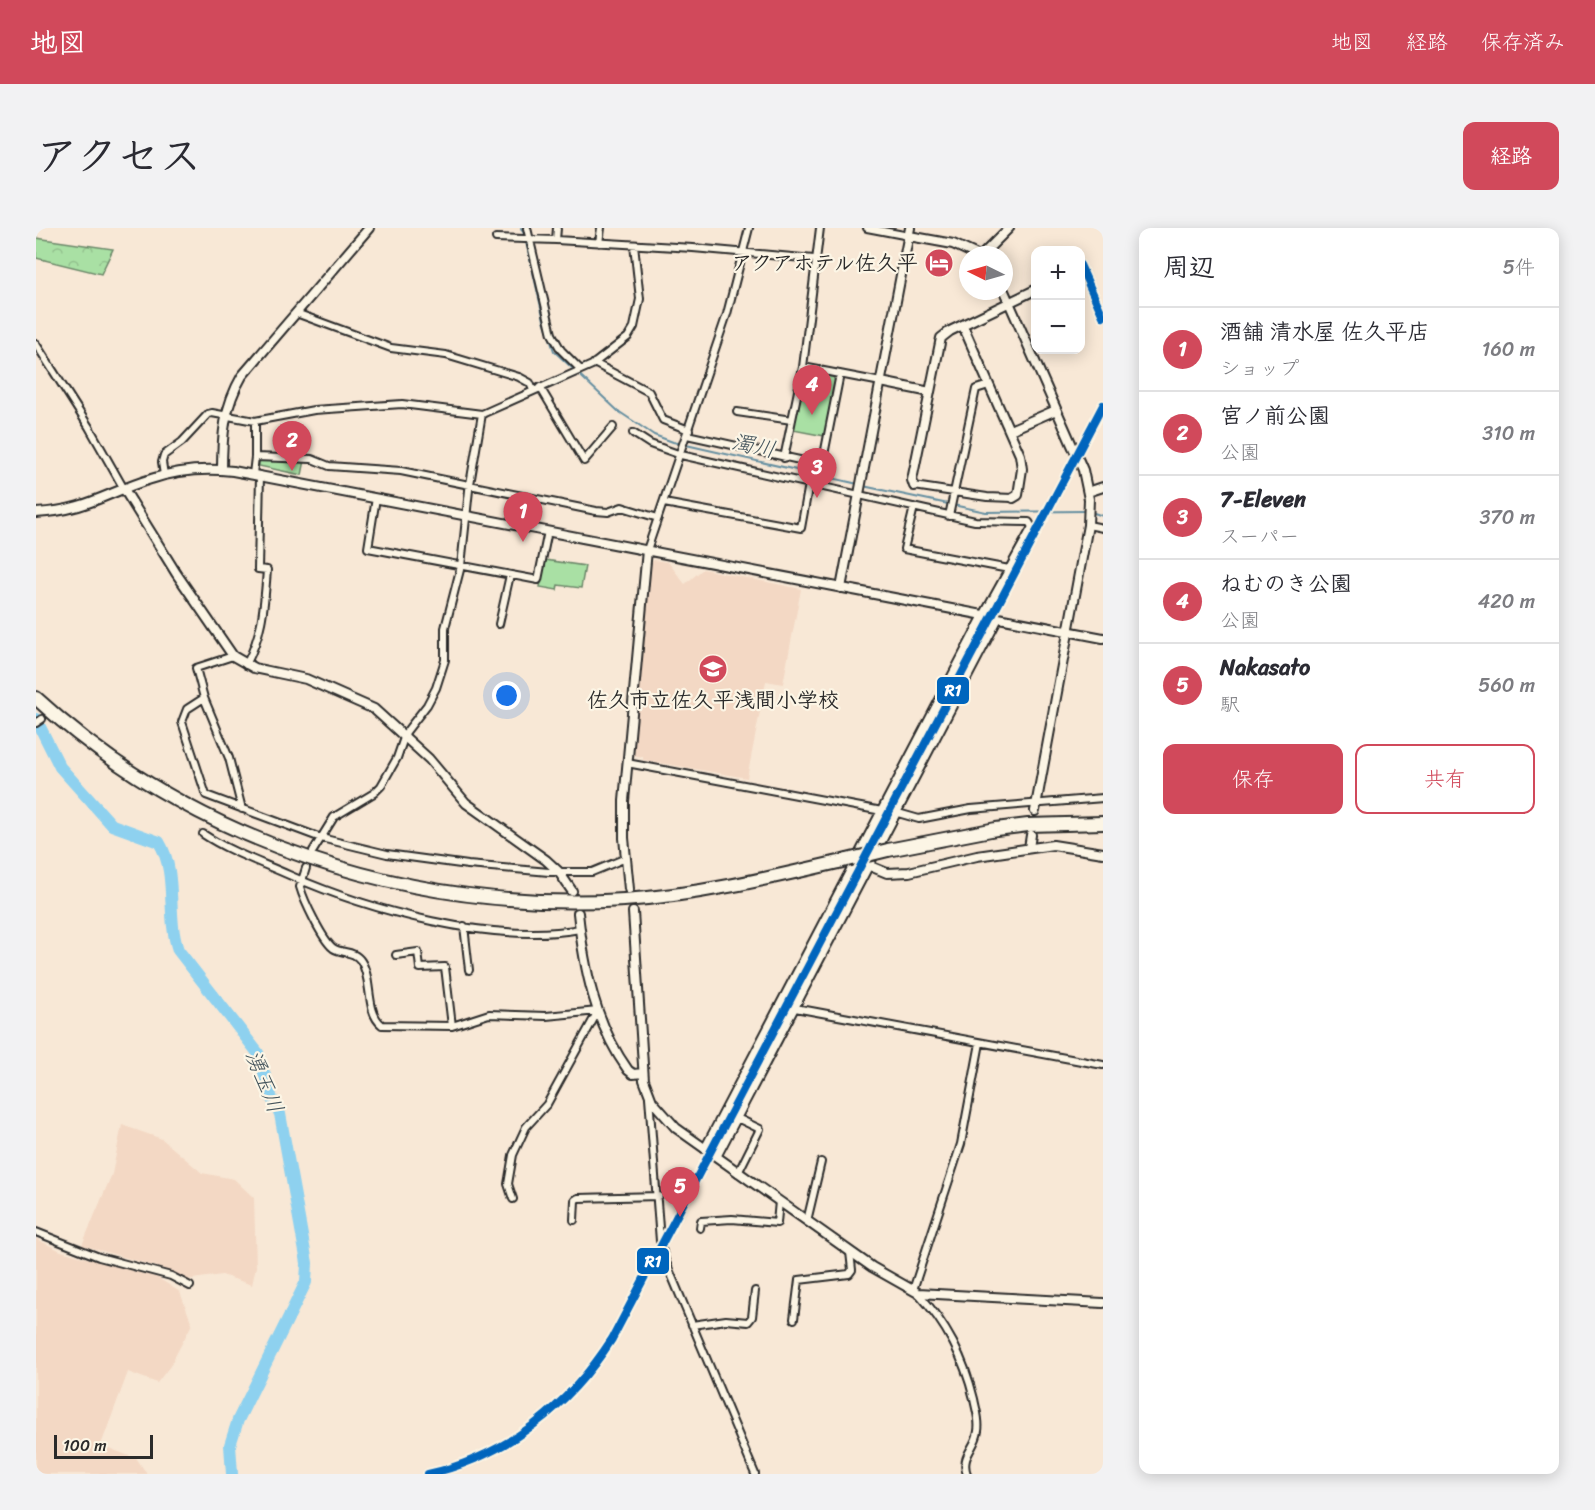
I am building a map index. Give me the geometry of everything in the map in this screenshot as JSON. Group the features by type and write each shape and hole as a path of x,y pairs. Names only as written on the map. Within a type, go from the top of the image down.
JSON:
{"highway":[{"path":"36,698 41,718 100,750 168,794 233,828 319,862 434,890 509,899 624,900 735,885 888,850 996,829 1028,825 1103,823"}],"street":[{"path":"222,470 228,401 242,376 369,228"},
{"path":"527,228 552,334 561,351 580,370"},
{"path":"556,240 557,228"},
{"path":"598,243 601,228"},
{"path":"629,889 623,818 647,550 682,454 727,314 749,228"},
{"path":"784,458 803,367 814,259 820,228"},
{"path":"867,228 909,232 959,247"},
{"path":"991,246 1008,228"},
{"path":"841,588 909,232"},
{"path":"496,237 814,259"},
{"path":"164,475 162,462 164,455 182,442 208,414 255,421 314,410 402,404 482,414 580,370 594,363 628,337 634,327 640,299 634,245"},
{"path":"963,326 1010,430 1022,469 1018,495 1013,498 914,486 912,480 941,338 963,326 1010,303 1017,297 1031,292"},
{"path":"1008,300 1083,471 1089,506 1036,807"},
{"path":"296,313 391,348 446,355 519,377 537,388 584,461 613,427"},
{"path":"1026,341 1031,338"},
{"path":"36,345 89,427 176,573 233,656 246,665 262,671 306,679 354,698 374,709 404,736 476,812 559,872 572,891"},
{"path":"594,363 645,389 655,399 663,420 687,435 822,465 840,374"},
{"path":"803,367 930,392"},
{"path":"950,514 976,389 989,385"},
{"path":"1010,430 1056,410"},
{"path":"736,412 792,420"},
{"path":"313,850 334,817 374,793 381,786 397,758 404,736 432,697 446,653 445,628 460,566 482,414"},
{"path":"246,665 262,629 267,570 258,569 255,421"},
{"path":"633,433 650,444 682,454 809,484 859,493 986,523 1029,522 1032,527 704,1149"},
{"path":"255,457 312,459 329,466 401,471 596,511 608,512 622,507 658,518"},
{"path":"36,513 76,509 164,475 222,470 1103,638"},
{"path":"664,503 801,528 809,484"},
{"path":"1088,492 1103,487"},
{"path":"376,498 368,548 460,566 538,580 548,531"},
{"path":"914,507 904,549 1009,569"},
{"path":"1088,522 1103,528"},
{"path":"499,624 510,575"},
{"path":"717,1157 999,618"},
{"path":"233,656 196,668 204,698 229,758 242,809"},
{"path":"204,698 187,709 182,722 206,795 242,809 321,838 387,854 468,866 592,872 626,858"},
{"path":"627,763 882,811"},
{"path":"898,813 919,819 971,809 1036,807 1103,798"},
{"path":"1029,848 1031,835"},
{"path":"205,845 206,836 256,863 334,895 464,926 528,934 559,933 580,929"},
{"path":"870,866 887,873 909,872 977,856 1058,844 1103,853"},
{"path":"306,868 301,892 325,939 333,948 351,953 362,962 378,1022 395,1027 452,1026 489,1014 546,1016 598,1011"},
{"path":"633,912 643,1073 649,1096 659,1196 660,1241 664,1260 755,1474"},
{"path":"578,913 590,988 598,1011 624,1064 630,1072 643,1073"},
{"path":"460,963 468,966 464,926"},
{"path":"401,947 399,955 418,952 420,968 433,971 446,967 452,1026"},
{"path":"795,1008 1103,1065"},
{"path":"513,1199 509,1190 509,1171 516,1147 526,1127 547,1104 598,1011"},
{"path":"915,1292 961,1144 980,1043"},
{"path":"649,1096 666,1119 704,1149 901,1286 915,1292 1103,1303"},
{"path":"737,1118 760,1129 738,1173"},
{"path":"807,1221 821,1162"},
{"path":"574,1220 574,1204 578,1198 659,1196"},
{"path":"702,1212 701,1224 732,1219 777,1223 778,1201"},
{"path":"36,1232 99,1257 171,1275 190,1286"},
{"path":"794,1319 799,1280 849,1274 852,1270 850,1252"},
{"path":"915,1292 942,1320 966,1369 979,1421 977,1438 965,1460 967,1474"},
{"path":"693,1325 726,1320 748,1322 752,1317 755,1295 762,1299"}],"shaded area":[{"name":"佐久市立佐久平浅間小学校","path":"654,560 668,562 685,584 703,569 801,589 783,684 766,681 747,778 643,760 643,757 634,755 650,563"},
{"path":"122,1125 162,1139 202,1173 234,1179 254,1198 256,1267 252,1285 222,1275 185,1280 158,1267 82,1245 112,1174"},
{"path":"36,1239 61,1251 158,1278 180,1292 192,1324 170,1366 157,1383 128,1372 101,1445 137,1459 147,1474 36,1474"}],"green space":[{"path":"36,238 113,249 101,274 36,258"},
{"path":"807,372 833,377 835,381 825,436 793,430 804,374"},
{"path":"259,460 305,460 302,475 259,466"},
{"path":"545,560 585,566 581,588 558,585 557,590 540,587"}],"waterway":[{"name":"濁川","path":"521,228 525,236"},
{"name":"濁川","path":"526,242 544,320 554,351 618,411 654,435 673,442 858,484"},
{"name":"濁川","path":"863,486 986,512 1086,511"},
{"name":"濁川","path":"1091,512 1103,516"},
{"name":"湧玉川","path":"36,719 60,767 112,825 159,842 168,867 178,950 258,1053 272,1099 280,1114 307,1263 306,1282 238,1420 230,1445 232,1474"}],"transit line":[{"name":"R1","path":"1085,276 1103,316"},
{"name":"R1","path":"428,1474 484,1455 533,1425 576,1386 612,1339 1103,405"}],"place":[{"name":"アクアホテル佐久平","path":"939,263"},
{"name":"ねむのき公園","path":"812,415"},
{"name":"宮ノ前公園","path":"292,471"},
{"name":"7-Eleven","path":"817,498"},
{"name":"酒舗 清水屋 佐久平店","path":"523,542"},
{"name":"佐久市立佐久平浅間小学校","path":"713,669"},
{"name":"Nakasato","path":"680,1217"}]}
